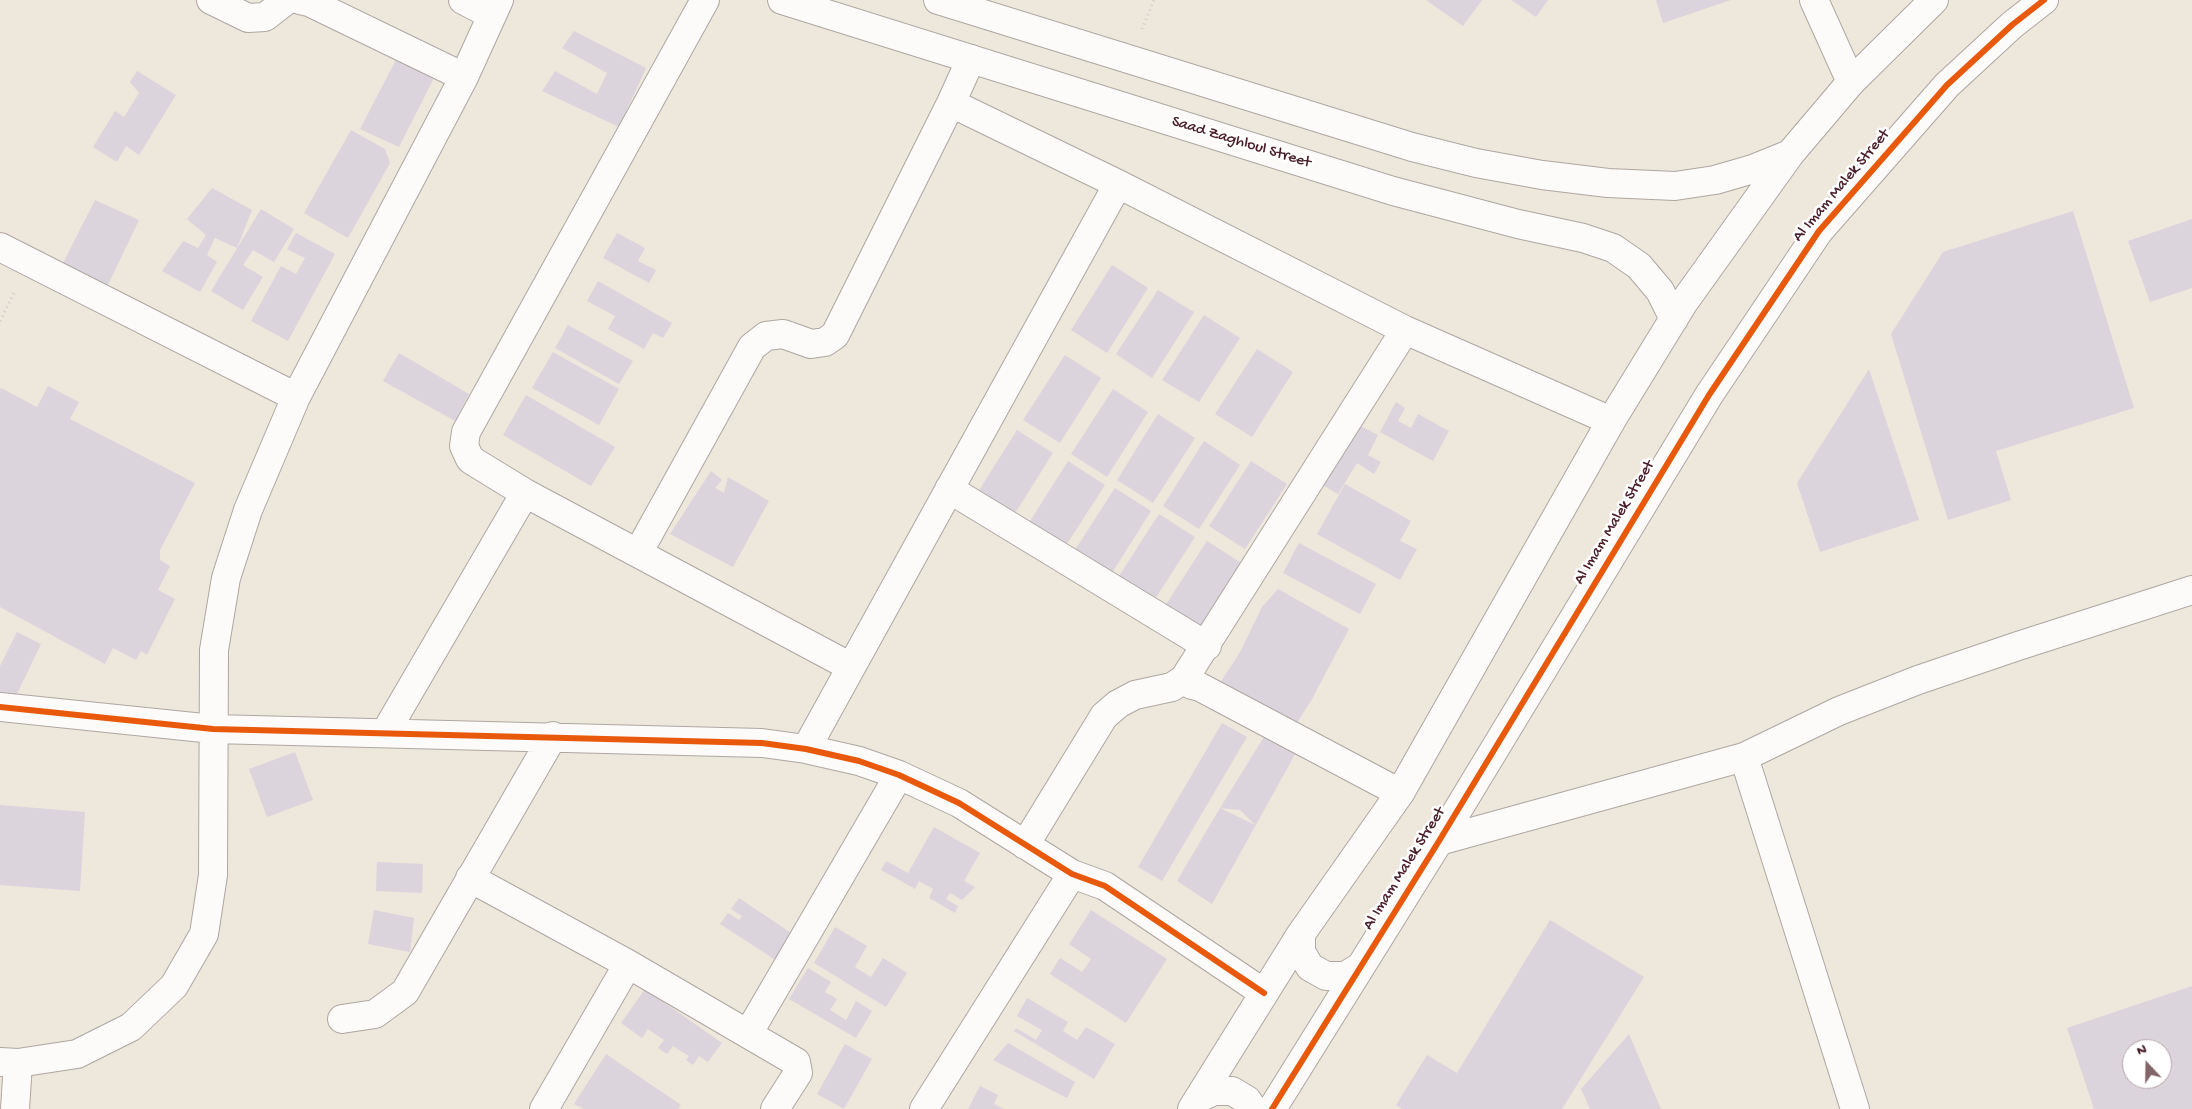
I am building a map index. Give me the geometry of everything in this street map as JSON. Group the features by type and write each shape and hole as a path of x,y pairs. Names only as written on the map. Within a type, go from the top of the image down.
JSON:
{"street":[{"path":"211,0 248,18 265,17 287,0"},
{"path":"300,0 310,2 464,77"},
{"path":"15,1109 9,1063 77,1054 131,1027 174,986 204,934 213,875 214,650 226,578 248,510 296,397 464,77 495,7 463,0"},
{"path":"705,0 466,432 464,446 470,459 525,493 851,667"},
{"name":"Saad Zaghloul Street","path":"782,0 1393,191 1511,222 1583,238 1613,248 1639,266 1650,278 1660,290 1674,319"},
{"path":"938,0 1412,147 1476,163 1523,172 1608,183 1675,186 1715,180 1753,169 1790,154"},
{"path":"1814,0 1850,82"},
{"path":"1195,1103 1301,934 1400,792 1611,421 1674,319 1790,154 1850,82 1934,0"},
{"name":"Al Imam Malek Street","path":"1272,1109 1439,841 1709,395 1819,231 1947,84 2012,25 2044,0"},
{"path":"638,553 752,347 766,336 783,334 811,344 825,342 835,334 951,103 970,59"},
{"path":"951,103 1118,184 1405,330 1611,421"},
{"path":"806,748 1118,184"},
{"path":"0,247 296,397"},
{"path":"1025,845 1104,716 1118,704 1135,695 1172,687 1184,679 1207,646 1405,330"},
{"path":"949,489 1207,646"},
{"path":"384,733 525,493"},
{"path":"1439,841 1744,757 1839,711 1918,680 2192,590"},
{"path":"1184,679 1192,685 1208,691 1400,792"},
{"path":"0,707 213,729 553,736 762,743 806,748 859,761 898,775 959,804 1072,874 1105,886 1264,993"},
{"path":"342,1019 375,1014 405,992 553,736"},
{"path":"1744,757 1855,1109"},
{"path":"748,1034 898,775"},
{"path":"924,1109 1072,874"},
{"path":"470,878 628,964 790,1057 797,1066 796,1077 775,1109"},
{"path":"1301,934 1301,952 1310,967 1326,976 1345,976 1360,967"},
{"path":"544,1109 628,964"},
{"path":"1195,1103 1214,1091 1232,1091 1247,1100 1253,1109"}],"building":[{"path":"1426,0 1482,0 1463,26"},
{"path":"1511,0 1548,0 1536,17"},
{"path":"1656,0 1731,0 1663,23"},
{"path":"574,31 646,68 619,127 542,91 555,71 597,94 607,73 562,48"},
{"path":"400,52 436,74 399,147 360,129"},
{"path":"137,71 176,95 139,155 126,146 117,162 93,147 115,111 124,117 139,93 130,82"},
{"path":"351,130 385,149 390,163 348,238 304,213"},
{"path":"212,188 252,210 237,248 215,238 207,255 217,262 200,292 162,271 183,241 198,248 206,235 187,219"},
{"path":"95,200 139,220 107,287 62,265"},
{"path":"261,209 294,229 274,262 253,250 243,265 263,277 243,310 211,291"},
{"path":"2073,211 2134,408 1996,451 2011,500 1948,520 1891,334 1943,252"},
{"path":"2192,219 2192,288 2150,302 2128,241"},
{"path":"296,233 335,254 288,341 251,321 281,266 296,274 305,258 287,249"},
{"path":"617,233 645,248 638,261 656,270 649,283 603,258"},
{"path":"1112,265 1148,288 1107,353 1071,330"},
{"path":"598,281 672,323 663,338 653,333 644,349 608,329 615,316 587,301"},
{"path":"1158,290 1194,312 1152,378 1116,354"},
{"path":"1204,315 1240,338 1199,402 1162,380"},
{"path":"568,325 633,361 619,384 555,348"},
{"path":"1257,349 1293,372 1252,437 1215,414"},
{"path":"553,352 619,389 599,425 532,388"},
{"path":"399,353 469,394 455,421 383,381"},
{"path":"1065,355 1101,378 1060,443 1023,420"},
{"path":"1869,369 1919,520 1820,552 1797,483"},
{"path":"48,386 79,402 70,419 195,483 160,550 160,560 170,566 158,590 175,599 147,655 141,651 136,660 113,648 105,664 0,607 0,390 1,388 37,407"},
{"path":"1113,389 1148,412 1107,477 1071,454"},
{"path":"526,395 615,447 591,486 503,435"},
{"path":"1396,402 1405,408 1398,421 1411,428 1418,414 1449,431 1433,461 1380,432"},
{"path":"1158,414 1195,438 1153,503 1117,480"},
{"path":"1357,424 1378,435 1368,455 1381,462 1374,474 1357,463 1338,494 1316,481"},
{"path":"1017,430 1053,453 1012,518 976,495"},
{"path":"1204,441 1240,465 1199,529 1163,506"},
{"path":"1068,461 1105,485 1063,550 1027,526"},
{"path":"1251,461 1287,484 1245,549 1209,526"},
{"path":"711,471 722,480 715,488 724,493 728,477 769,501 733,567 670,534"},
{"path":"1345,484 1411,521 1400,541 1417,549 1400,580 1317,534"},
{"path":"1115,488 1151,511 1110,576 1073,553"},
{"path":"1159,514 1195,537 1153,602 1117,579"},
{"path":"1207,541 1243,564 1202,629 1165,606"},
{"path":"1299,543 1376,584 1360,614 1283,573"},
{"path":"1278,589 1349,629 1312,699 1294,728 1218,686 1239,654 1262,607"},
{"path":"17,632 41,644 15,698 0,692 0,666"},
{"path":"1222,723 1247,737 1162,881 1138,867"},
{"path":"1267,732 1298,749 1212,904 1177,881 1220,808","holes":["1220,808 1240,810 1255,825"]},
{"path":"295,752 313,800 267,817 249,769"},
{"path":"0,805 85,812 80,891 0,885"},
{"path":"934,827 980,853 964,881 975,887 962,900 950,893 946,899 958,906 955,913 929,898 933,889 919,881 915,889 881,870 886,861 908,873"},
{"path":"377,862 423,864 422,893 376,891"},
{"path":"739,898 797,937 780,963 720,924 728,913 739,920 742,916 731,909"},
{"path":"374,910 414,918 410,952 368,944"},
{"path":"1091,910 1167,959 1126,1023 1050,974 1060,958 1082,972 1091,959 1069,944"},
{"path":"1550,920 1644,977 1562,1109 1402,1109 1396,1105 1427,1055 1457,1073"},
{"path":"835,927 867,946 855,967 871,977 883,958 907,973 886,1007 814,963"},
{"path":"808,968 831,982 825,992 837,999 830,1010 846,1020 856,1001 872,1011 856,1038 789,999"},
{"path":"2192,986 2192,1109 2094,1109 2067,1028"},
{"path":"645,989 722,1043 708,1062 699,1056 693,1065 686,1060 689,1056 673,1046 667,1054 658,1048 664,1040 648,1029 642,1038 621,1023"},
{"path":"1027,998 1068,1022 1063,1031 1077,1040 1086,1027 1115,1044 1094,1079 1014,1031 1016,1028 1036,1040 1042,1030 1017,1016"},
{"path":"1629,1034 1661,1109 1590,1109 1581,1089"},
{"path":"1008,1043 1075,1082 1067,1098 993,1060"},
{"path":"845,1044 872,1059 844,1109 817,1094"},
{"path":"606,1054 681,1105 678,1109 584,1109 574,1104"},
{"path":"980,1086 998,1095 994,1104 1004,1109 968,1109"}],"cycle path":[{"path":"1272,1109 1439,841 1709,395 1819,231 1947,85 2012,25 2044,0"},
{"path":"0,707 213,729 762,743 806,749 859,761 899,775 959,803 1072,874 1105,886 1264,993"}]}
